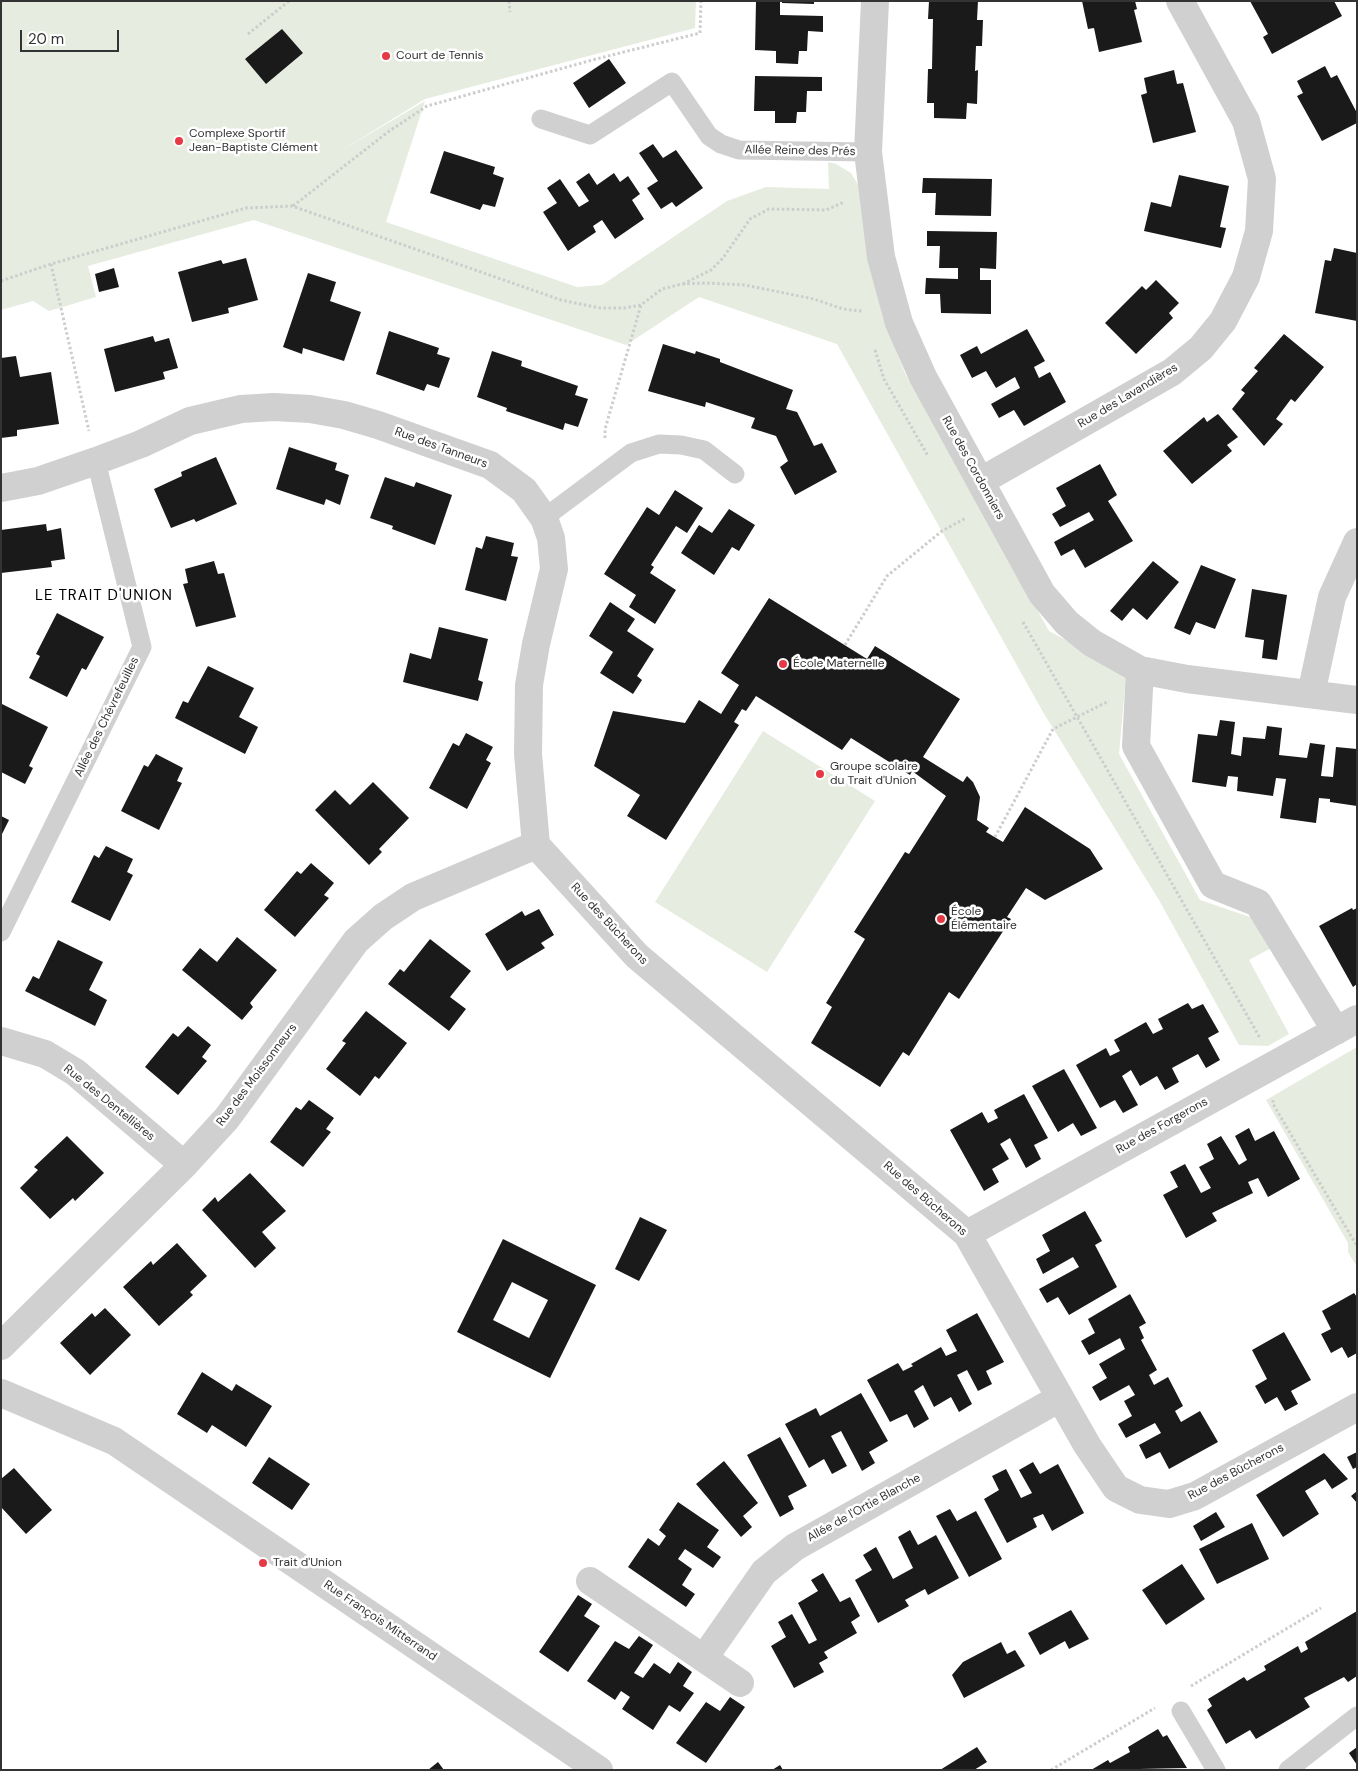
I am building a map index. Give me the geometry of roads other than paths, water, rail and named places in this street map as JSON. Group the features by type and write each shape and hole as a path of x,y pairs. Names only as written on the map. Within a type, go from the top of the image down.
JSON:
{"street":[{"name":"Rue des Cordonniers","path":"875,1 868,152 881,256 900,323 923,377 1042,594 1054,610 1139,683 1187,679 1357,700"},
{"name":"Rue des Lavandières","path":"987,492 1172,372 1201,348 1223,321 1246,277 1260,231 1262,179 1246,121 1180,1"},
{"name":"Rue des Tanneurs","path":"1,488 38,481 96,461 141,444 190,421 232,411 274,407 310,409 378,425 490,465 524,490 544,518 551,538 554,568 529,685 528,754 536,845"},
{"path":"1311,694 1332,597 1357,542"},
{"path":"1139,683 1136,746 1213,885 1258,903 1347,1025"},
{"name":"Rue des Moissonneurs","path":"1,1346 184,1165 227,1118 356,941 383,917 413,897 536,845"},
{"name":"Rue des Bûcherons","path":"536,845 637,956 967,1234 1086,1445 1116,1488 1140,1500 1169,1504 1195,1496 1357,1407"},
{"name":"Rue des Forgerons","path":"967,1234 1347,1025"},
{"name":"Rue des Dentellières","path":"1,1041 44,1054 75,1072 184,1165"},
{"name":"Rue François Mitterrand","path":"1,1393 114,1441 599,1770"},
{"name":"Allée de l'Ortie Blanche","path":"704,1658 764,1572 794,1547 1060,1398"},
{"path":"590,1581 740,1683"}],"lane":[{"name":"Allée Reine des Prés","path":"541,120 590,135 672,82 709,136 721,144 739,150 868,152"},
{"path":"544,518 631,454 659,444 681,445 704,450 735,474"},
{"name":"Allée des Chévrefeuilles","path":"1,932 142,647 96,461"},
{"path":"1181,1711 1216,1770"},
{"path":"1288,1770 1357,1716"}],"place":[{"name":"Court de Tennis","path":"386,56"},
{"name":"Complexe Sportif Jean-Baptiste Clément","path":"179,141"},
{"name":"École Maternelle","path":"783,664"},
{"name":"Groupe scolaire du Trait d'Union","path":"820,774"},
{"name":"École Élémentaire","path":"941,919"},
{"name":"Trait d'Union","path":"263,1563"}],"district":[{"name":"LE TRAIT D'UNION","path":"104,596"}]}
